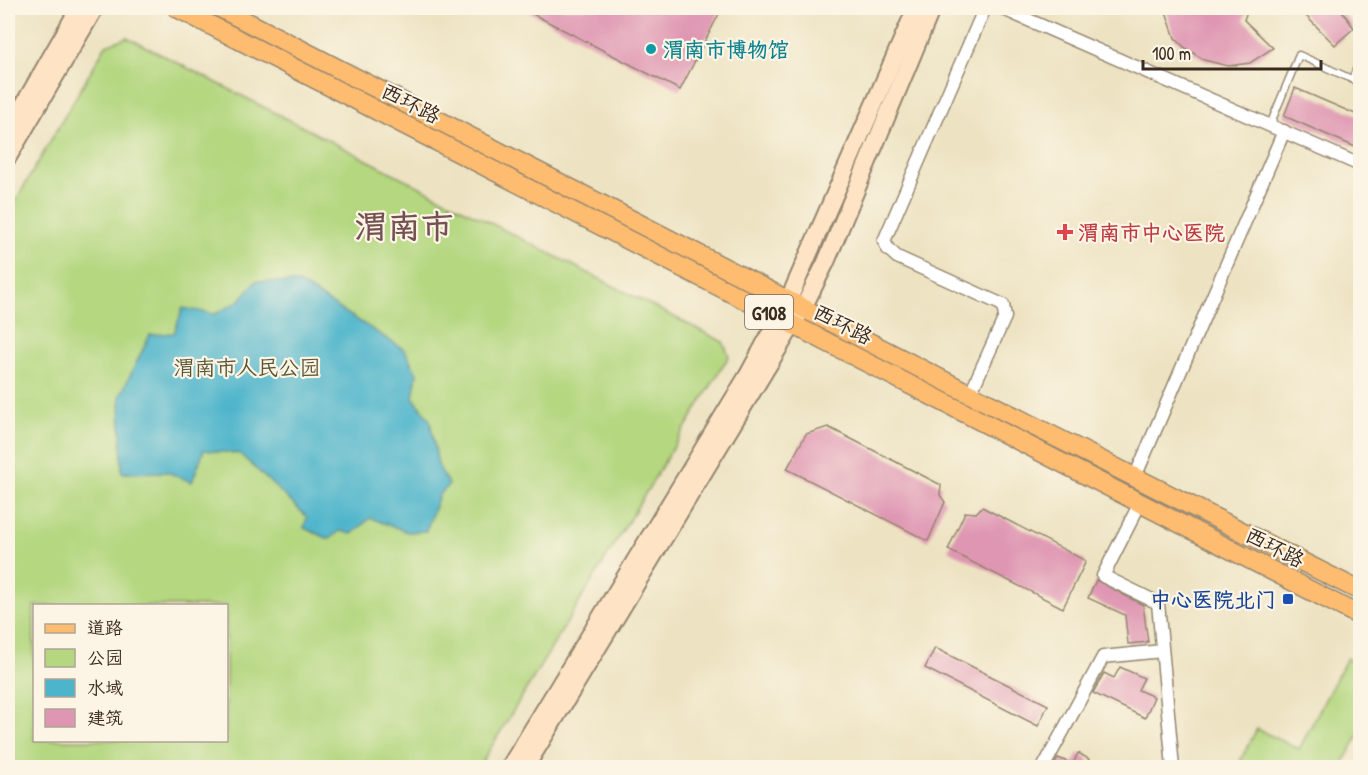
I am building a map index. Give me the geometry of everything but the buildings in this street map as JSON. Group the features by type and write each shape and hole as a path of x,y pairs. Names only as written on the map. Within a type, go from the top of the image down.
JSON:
{"main road":[{"path":"8,132 79,8"},
{"path":"8,157 95,8"},
{"name":"西环路","path":"177,8 1360,616"},
{"name":"西环路","path":"220,8 797,302 970,394 1360,591"},
{"path":"797,302 916,8"},
{"path":"525,768 797,302 826,262 932,8"},
{"path":"508,768 742,385 786,321"}],"street":[{"path":"970,394 1005,317 1003,304 897,256 888,249 884,241 982,8"},
{"path":"1001,8 1360,165"},
{"path":"1135,477 1284,131"},
{"path":"1140,503 1103,576 1158,603 1173,768"},
{"path":"1043,768 1103,657 1162,651"}],"lane":[{"path":"1270,125 1299,55 1360,83"},
{"path":"1352,79 1360,61"}],"green space":[{"name":"渭南市人民公园","path":"127,37 723,342 729,356 479,767 8,767 8,214 106,45"},
{"path":"1347,658 1360,666 1360,732 1341,767 1237,767 1257,729 1299,749"}],"water":[{"path":"256,281 299,283 405,350 417,374 413,397 430,420 438,465 449,485 439,495 426,531 408,532 370,518 352,534 340,531 329,539 304,528 307,517 240,454 204,450 192,482 167,472 122,473 120,396 150,335 174,333 183,308 215,314 239,301"}],"place":[{"name":"渭南市博物馆","path":"651,49"},
{"name":"渭南市中心医院","path":"1065,232"},
{"name":"中心医院北门","path":"1288,599"}],"district":[{"name":"渭南市","path":"404,226"}]}
